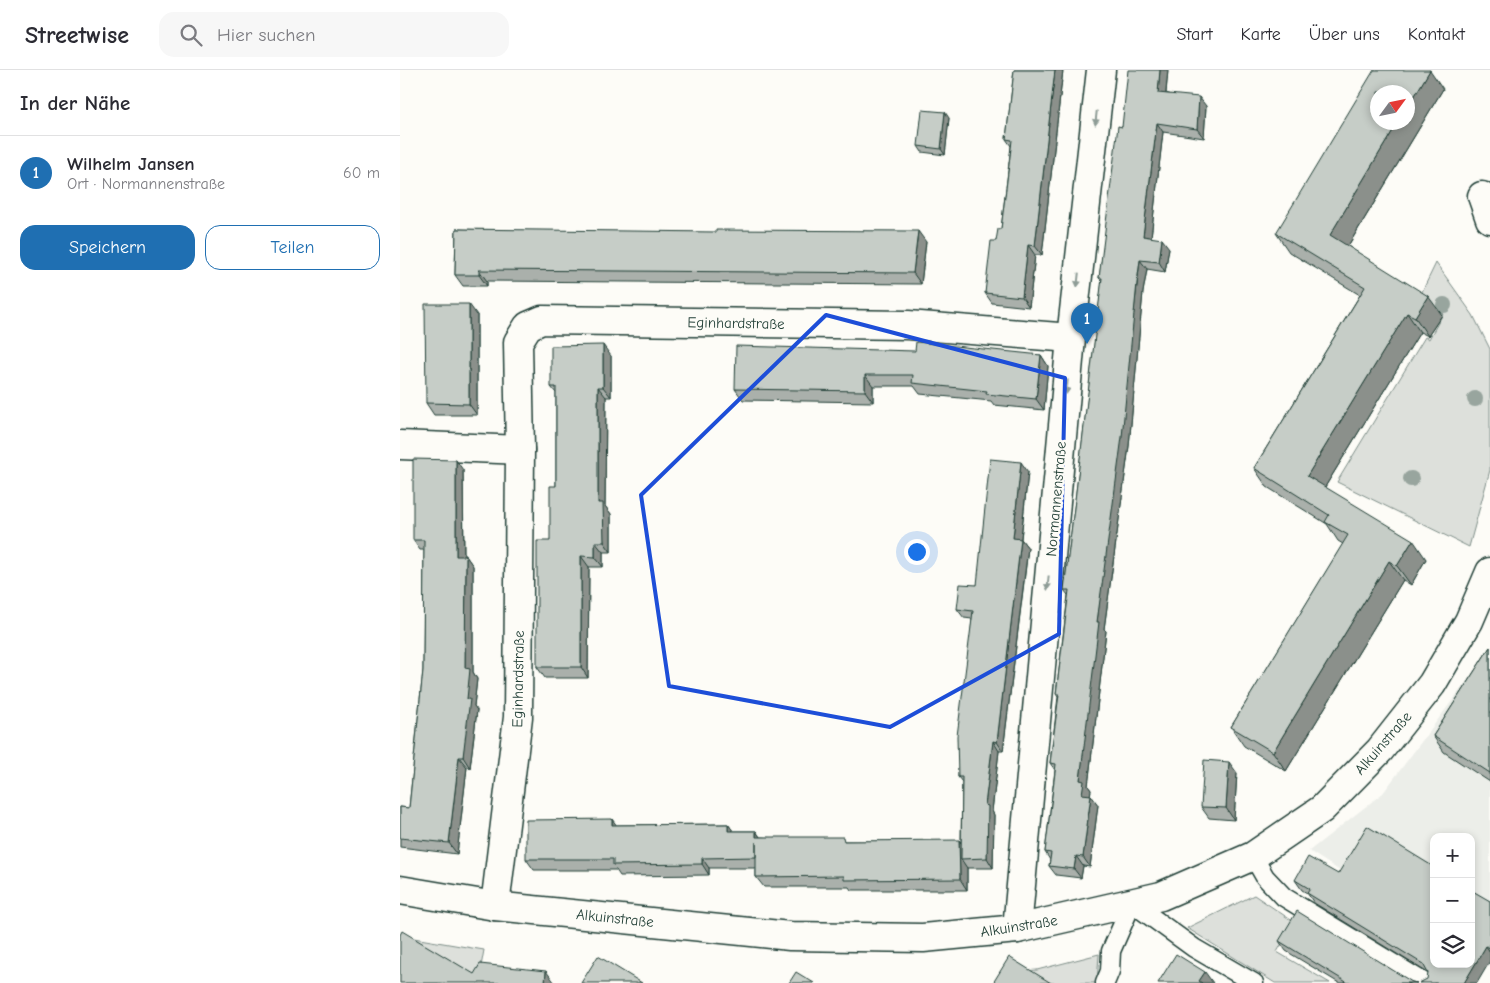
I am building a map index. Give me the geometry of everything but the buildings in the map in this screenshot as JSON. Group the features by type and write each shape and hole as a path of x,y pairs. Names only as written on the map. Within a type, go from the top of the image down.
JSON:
{"street":[{"name":"Normannenstraße","path":"1017,929 1071,338 1101,70"},
{"name":"Eginhardstraße","path":"495,906 518,717 520,450 518,342 528,326 542,320 908,325 1071,338"},
{"path":"400,445 520,450"},
{"name":"Alkuinstraße","path":"400,890 495,906 790,936 924,938 1017,929 1162,896 1253,856 1322,809 1380,750 1432,684 1469,621 1490,572"}],"lane":[{"path":"1253,856 1266,877 1284,897 1425,983"},
{"path":"1106,983 1110,971 1111,951 1132,903 1194,948 1254,983"}],"highlighted area":[{"path":"826,315 1065,378 1059,634 890,727 669,686 641,495"}],"shaded area":[{"path":"1436,263 1473,315 1490,349 1490,470 1469,547 1337,482 1425,337 1429,339 1443,314 1419,298"},
{"path":"1490,646 1490,967 1475,958 1475,833 1430,833 1430,928 1309,851 1383,793 1475,670"},
{"path":"1254,895 1294,922 1277,952 1330,983 1275,983 1187,928"},
{"path":"402,936 484,950 478,983 400,939"},
{"path":"1099,954 1097,983 999,983 1007,972 1037,970"}],"place":[{"name":"Wilhelm Jansen","path":"1087,344"}]}
